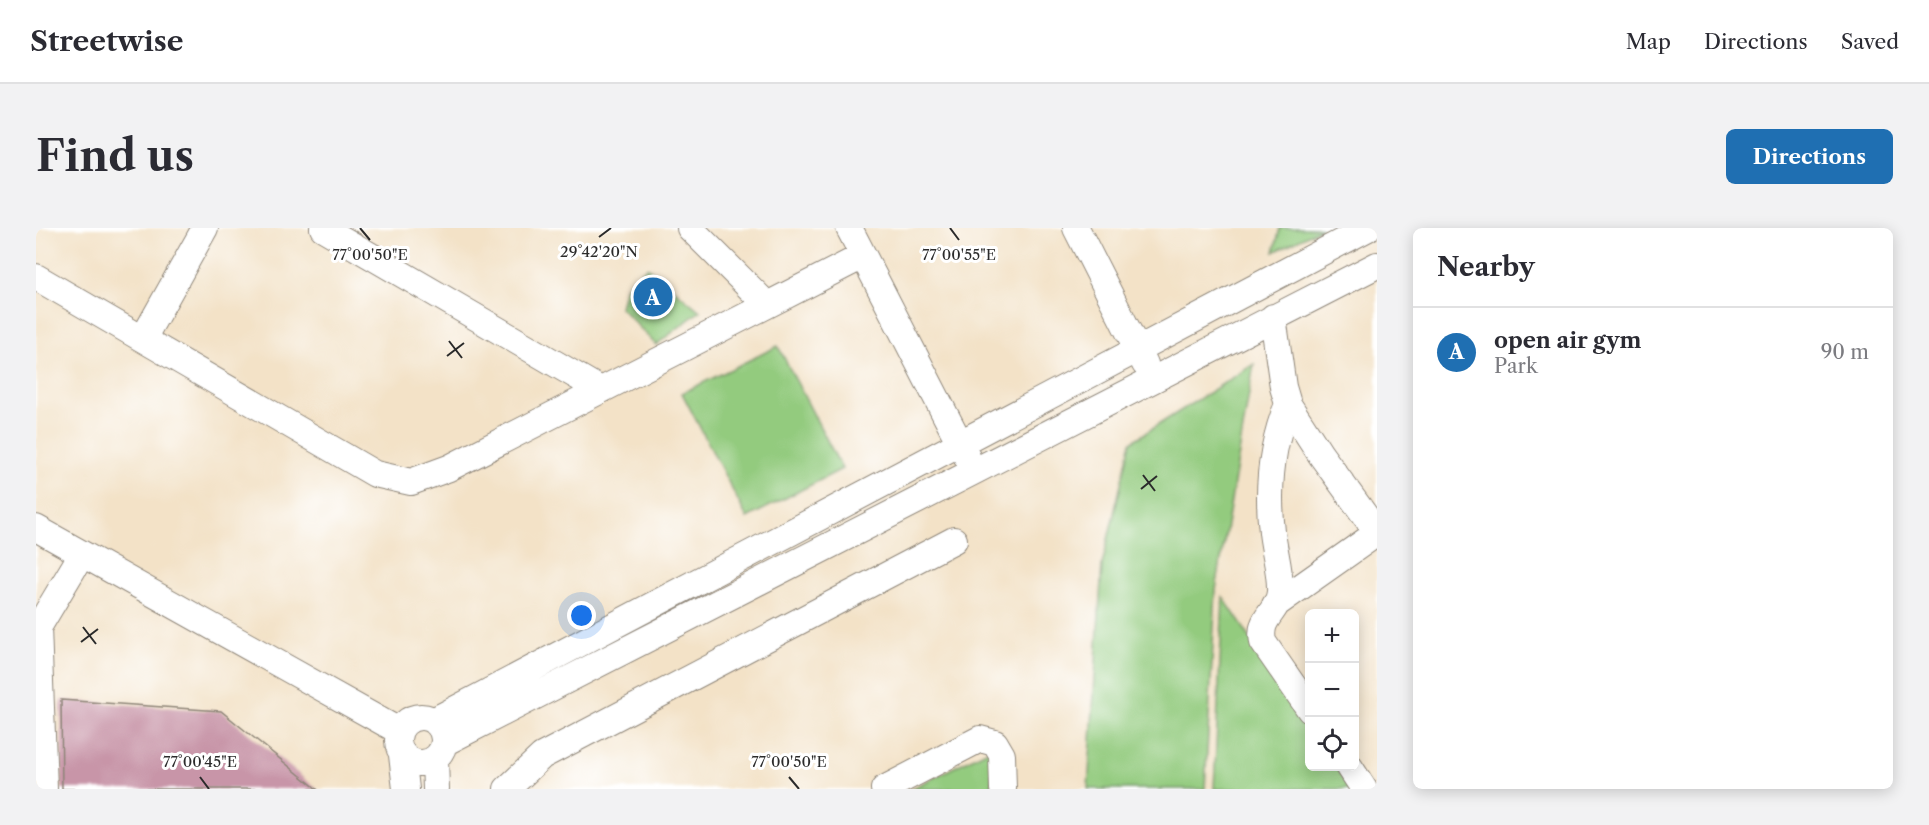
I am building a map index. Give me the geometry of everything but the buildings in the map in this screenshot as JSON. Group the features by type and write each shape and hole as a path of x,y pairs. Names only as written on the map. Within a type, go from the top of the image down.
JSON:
{"street":[{"path":"144,337 206,228"},
{"path":"323,228 599,389"},
{"path":"690,228 767,305"},
{"path":"849,228 974,470"},
{"path":"1076,228 1152,379"},
{"path":"36,528 401,743 418,763 437,741 959,442 1368,228"},
{"path":"36,277 144,337 375,474 411,482 449,468 599,389 863,256"},
{"path":"437,741 1377,265"},
{"path":"1273,317 1283,387 1288,404 1315,447 1377,533 1275,605"},
{"path":"1288,404 1273,450 1272,530 1280,593 1261,630 1263,642 1305,703"},
{"path":"507,789 542,756 954,540"},
{"path":"44,789 37,629 82,554"},
{"path":"406,789 401,743 406,722 416,718 437,741 436,789"},
{"path":"884,789 980,739 996,743 1002,755 1003,789"},
{"path":"1352,771 1364,789"}],"green space":[{"path":"1280,228 1322,228 1274,252"},
{"path":"647,267 700,311 656,345 620,307 625,288"},
{"path":"778,346 842,469 747,518 682,393"},
{"path":"1254,364 1216,590 1205,789 1088,789 1102,565 1131,442"},
{"path":"1223,597 1305,720 1305,771 1339,771 1351,789 1214,789"},
{"path":"992,748 992,789 911,789"}],"place":[{"name":"open air gym","path":"653,297"}]}
